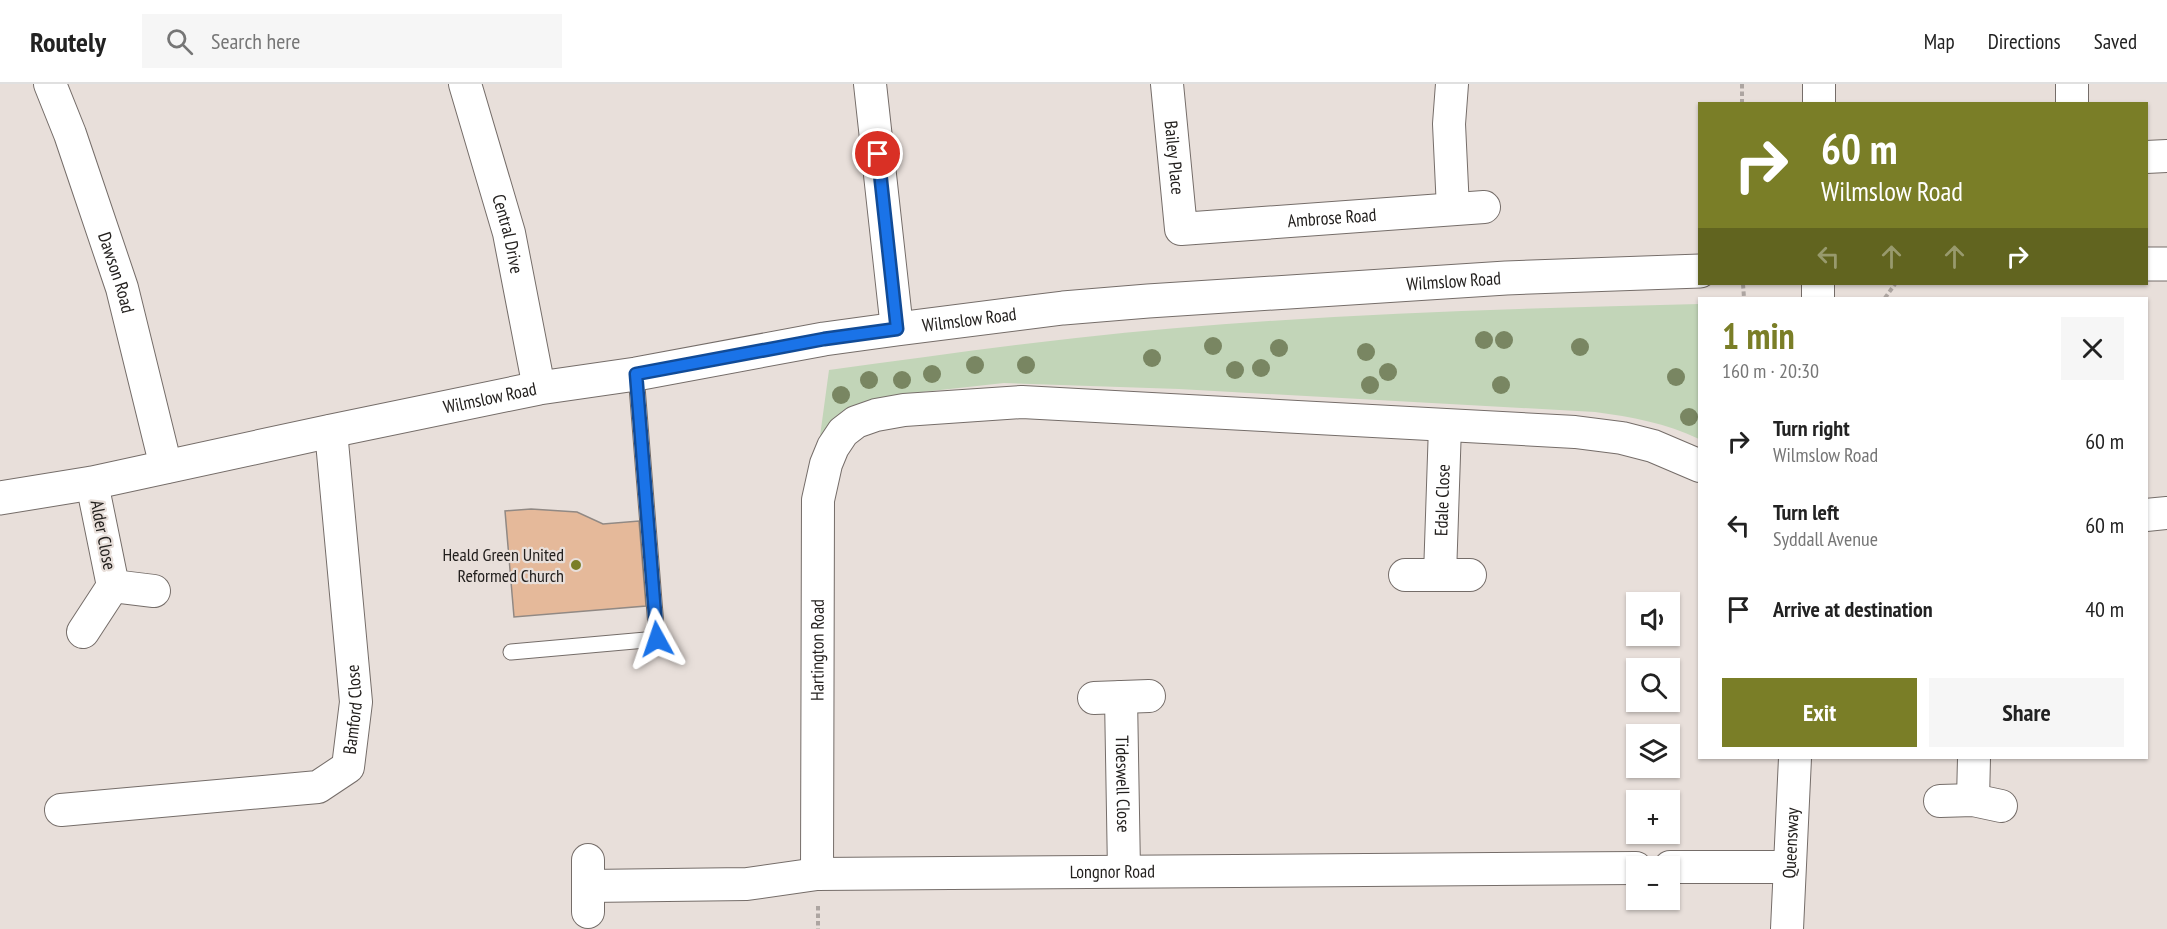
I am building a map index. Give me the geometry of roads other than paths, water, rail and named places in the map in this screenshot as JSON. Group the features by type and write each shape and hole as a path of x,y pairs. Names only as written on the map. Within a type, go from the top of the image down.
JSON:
{"main road":[{"path":"2148,264 2167,264"},
{"name":"Wilmslow Road","path":"0,498 93,483 539,388 636,374 824,339 897,329 1063,308 1148,301 1506,278 1698,271"}],"street":[{"name":"Dawson Road","path":"50,84 70,134 122,288 166,467"},
{"name":"Central Drive","path":"465,84 509,233 539,388"},
{"path":"870,84 897,329"},
{"name":"Bailey Place","path":"1167,84 1181,229"},
{"path":"1452,84 1449,124 1453,209"},
{"path":"1819,84 1819,102"},
{"path":"2072,84 2072,102"},
{"path":"2148,157 2167,156"},
{"name":"Ambrose Road","path":"1181,229 1484,207"},
{"name":"Hartington Road","path":"817,874 818,500 825,464 833,447 843,432 856,422 876,415 904,410 1022,402 1445,426"},
{"path":"1445,426 1575,432 1622,438 1653,446 1698,465"},
{"name":"Edale Close","path":"1406,575 1455,575 1445,426"},
{"name":"Bamford Close","path":"61,810 318,787 348,767 356,702 331,431"},
{"name":"Alder Close","path":"83,632 113,586 93,483"},
{"path":"2148,515 2167,513"},
{"name":"Alder Close","path":"113,586 154,591"},
{"name":"Tideswell Close","path":"1121,697 1124,871"},
{"name":"Queensway","path":"1787,929 1795,759"},
{"path":"1940,801 1987,803 1974,759"},
{"path":"1680,867 1789,867"},
{"name":"Longnor Road","path":"588,886 747,884 817,874 1626,868"}],"lane":[{"path":"511,652 657,639 636,374"}],"place":[{"name":"Heald Green United Reformed Church","path":"576,565"}]}
